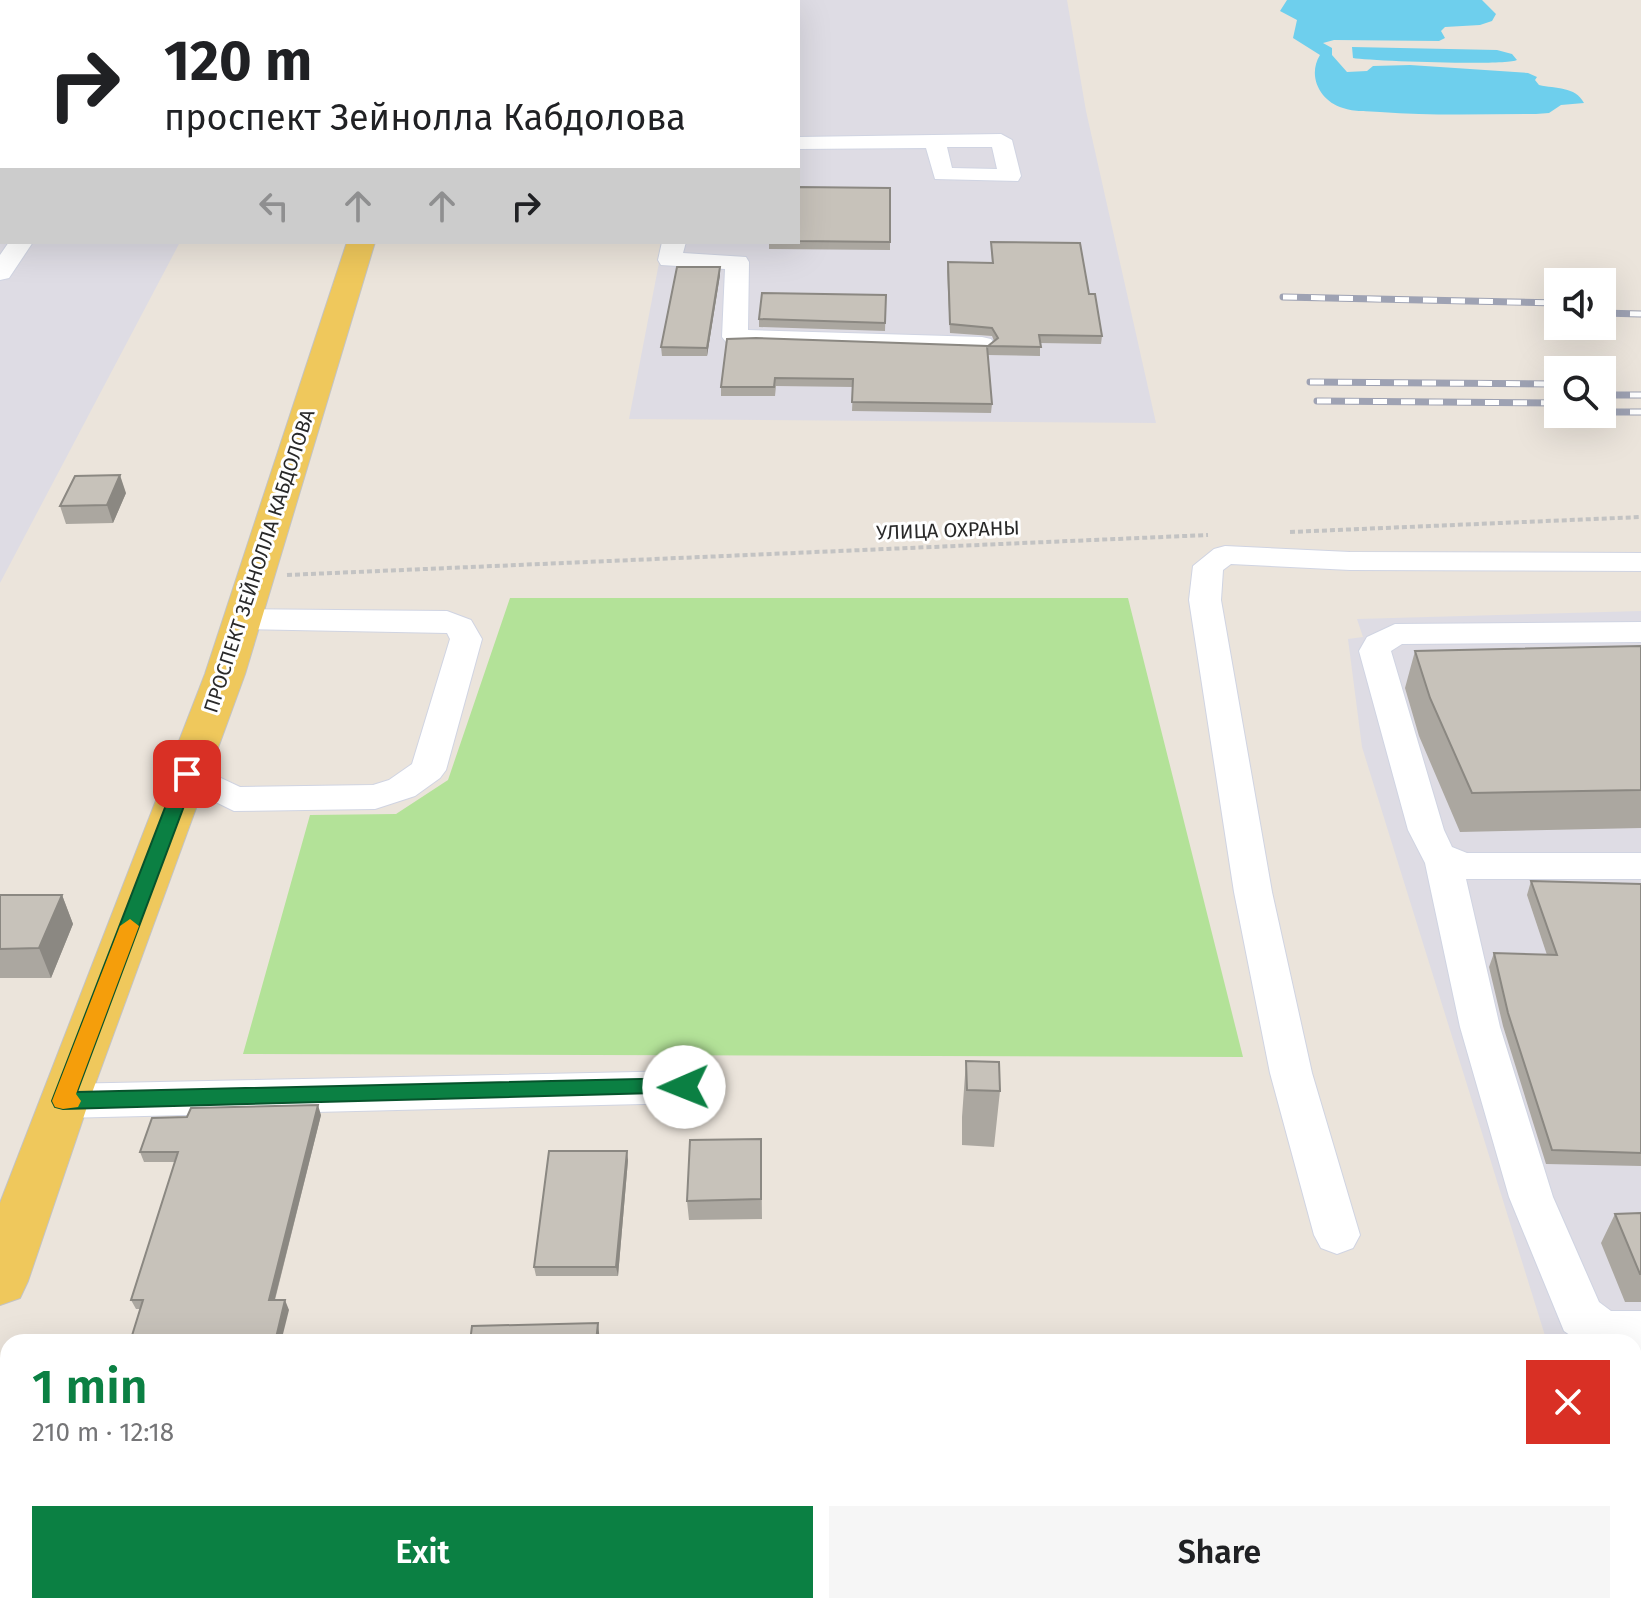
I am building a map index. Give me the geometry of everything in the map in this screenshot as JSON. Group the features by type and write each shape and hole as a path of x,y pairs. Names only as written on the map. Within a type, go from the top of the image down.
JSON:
{"main road":[{"name":"ПРОСПЕКТ ЗЕЙНОЛЛА КАБДОЛОВА","path":"0,1281 63,1101 225,674 360,244"}],"street":[{"path":"800,143 935,141"},
{"path":"674,244 670,260 737,262 735,337 982,345"},
{"path":"1337,1235 1291,1073 1253,892 1205,600 1208,566 1225,555 1350,561 1641,562"},
{"path":"187,774 234,799 375,797 402,788 428,770 466,639 460,627 447,621 241,619"},
{"path":"1641,632 1395,634 1378,644 1375,651 1426,830 1436,855 1443,861 1467,866 1641,866"},
{"path":"1443,861 1480,1027 1531,1197 1581,1316 1593,1327 1609,1334 1641,1332"},
{"path":"63,1101 684,1087"}],"path":[{"path":"1275,532 1641,517"},
{"name":"УЛИЦА ОХРАНЫ","path":"256,576 1211,535"}],"shaded area":[{"path":"800,0 1067,0 1086,111 1156,423 629,419 663,244 800,244"},
{"path":"0,244 179,244 0,583"},
{"path":"1641,611 1641,1334 1545,1334 1362,747 1348,639 1363,637 1357,619"}],"green space":[{"path":"510,598 1128,598 1243,1057 243,1054 310,815 396,814 448,780"}],"water":[{"path":"1287,0 1482,0 1496,14 1492,21 1480,25 1445,27 1441,31 1445,38 1439,41 1334,40 1323,43 1332,48 1332,55 1347,72 1367,71 1373,66 1410,65 1528,73 1537,77 1535,80 1539,85 1570,91 1584,103 1561,105 1549,113 1536,114 1419,114 1343,108 1328,100 1318,87 1315,71 1320,55 1293,38 1297,20 1280,11"},
{"path":"1352,47 1497,50 1512,54 1517,60 1465,63 1365,59 1353,58"}],"building":[{"path":"800,187 890,188 890,242 800,241"},
{"path":"991,242 1080,243 1089,294 1095,294 1102,336 1039,335 1041,347 988,346 998,338 992,328 950,324 948,262 993,263"},
{"path":"677,267 720,267 707,348 661,347"},
{"path":"762,293 886,295 885,323 759,319"},
{"path":"727,339 987,346 992,404 852,402 853,379 775,378 774,387 721,387"},
{"path":"120,475 107,505 60,506 75,476"},
{"path":"1641,646 1641,790 1472,793 1430,698 1415,651"},
{"path":"1531,881 1641,884 1641,1153 1552,1150 1508,1013 1494,953 1557,955"},
{"path":"0,895 62,895 39,948 0,949"},
{"path":"966,1061 999,1062 1000,1091 967,1090"},
{"path":"318,1105 269,1300 285,1300 277,1334 132,1334 143,1300 131,1300 178,1152 140,1152 152,1118 187,1117 191,1108"},
{"path":"761,1139 761,1199 687,1201 690,1140"},
{"path":"549,1151 627,1151 616,1267 534,1267"},
{"path":"1641,1213 1641,1274 1640,1274 1615,1214"},
{"path":"598,1323 597,1334 471,1334 472,1326"}],"railway":[{"path":"1283,297 1544,303"},
{"path":"1616,313 1641,314"},
{"path":"1310,382 1544,384"},
{"path":"1616,395 1641,395"},
{"path":"1317,401 1544,403"},
{"path":"1616,412 1641,412"}],"slow traffic":[{"path":"70,1101 63,1101 130,926"}],"route":[{"path":"187,774 63,1101 684,1087"}]}
